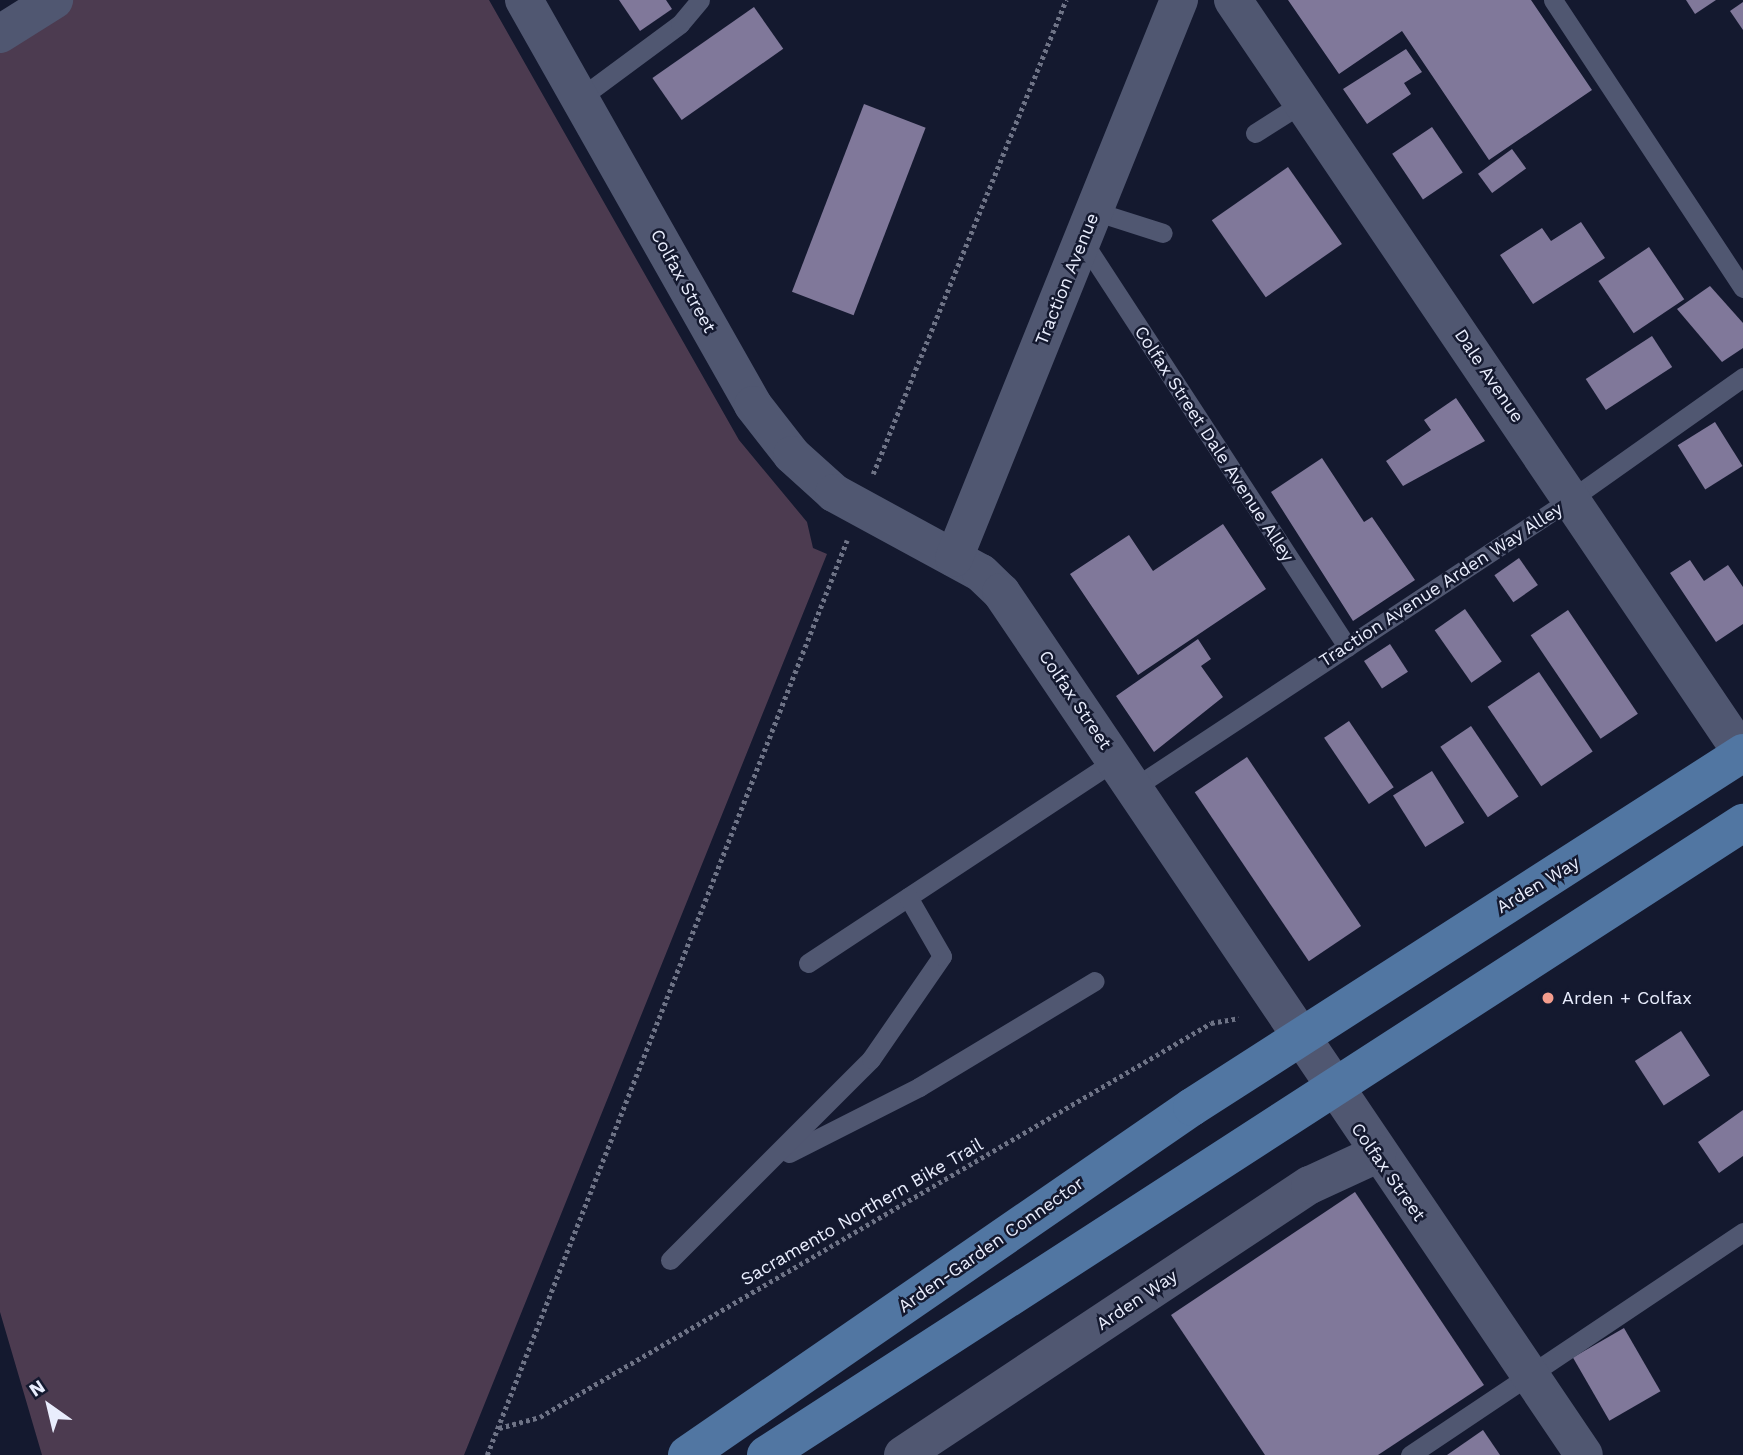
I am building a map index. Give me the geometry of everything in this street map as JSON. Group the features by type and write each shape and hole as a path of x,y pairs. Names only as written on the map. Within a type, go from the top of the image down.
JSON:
{"main road":[{"name":"Arden Way","path":"1296,1038 1743,753"},
{"path":"766,1455 1329,1087 1743,823"},
{"name":"Arden-Garden Connector","path":"687,1455 1296,1038"}],"street":[{"path":"0,34 54,0"},
{"name":"Colfax Street","path":"524,0 773,432 834,493 954,558 1001,592 1125,773 1329,1087 1584,1455"},
{"name":"Traction Avenue","path":"954,558 1180,0"},
{"name":"Dale Avenue","path":"1233,0 1743,753"},
{"name":"Arden Way","path":"903,1455 944,1444 1310,1185 1377,1154"}],"lane":[{"path":"580,98 680,24 700,0"},
{"path":"1553,0 1743,288"},
{"path":"1255,133 1304,102"},
{"path":"1088,225 1163,233"},
{"name":"Colfax Street Dale Avenue Alley","path":"1088,225 1347,647"},
{"name":"Traction Avenue Arden Way Alley","path":"808,963 908,897 1347,647 1571,499 1743,377"},
{"path":"670,1260 776,1160 871,1059 943,956 908,897"},
{"path":"776,1160 919,1087 1095,981"},
{"path":"1410,1455 1743,1232"}],"path":[{"path":"900,405 1066,0"},
{"path":"487,1455 824,598"},
{"name":"Sacramento Northern Bike Trail","path":"498,1428 540,1417 1211,1023 1239,1018"}],"shaded area":[{"path":"65,0 489,0 739,440 807,522 813,548 827,554 464,1455 42,1455 0,1312 0,41"}],"building":[{"path":"619,0 666,0 672,9 640,31"},
{"path":"1288,0 1531,0 1592,90 1489,160 1402,31 1339,74"},
{"path":"1686,0 1716,0 1695,14"},
{"path":"1743,2 1743,30 1730,11"},
{"path":"754,7 783,49 682,120 652,78"},
{"path":"1406,49 1422,72 1404,83 1411,94 1367,124 1343,89"},
{"path":"864,104 926,128 854,315 792,292"},
{"path":"1432,127 1463,173 1423,199 1392,154"},
{"path":"1512,149 1526,168 1492,193 1478,174"},
{"path":"1288,167 1342,244 1266,297 1212,220"},
{"path":"1581,222 1605,258 1533,304 1500,255 1542,228 1551,241"},
{"path":"1649,247 1684,299 1634,333 1598,281"},
{"path":"1710,286 1743,323 1743,348 1722,362 1677,309"},
{"path":"1652,336 1672,367 1606,410 1586,379"},
{"path":"1456,398 1485,441 1403,486 1386,461 1431,430 1424,420"},
{"path":"1715,422 1743,466 1705,489 1678,445"},
{"path":"1322,458 1364,522 1372,517 1415,580 1353,621 1271,492"},
{"path":"1223,524 1266,589 1138,675 1070,574 1129,535 1153,571"},
{"path":"1519,558 1538,585 1513,602 1494,575"},
{"path":"1690,560 1704,581 1728,565 1743,587 1743,624 1716,642 1670,573"},
{"path":"1465,609 1502,661 1471,683 1435,630"},
{"path":"1568,610 1638,714 1601,739 1531,635"},
{"path":"1198,639 1211,659 1201,666 1223,697 1154,752 1116,696"},
{"path":"1390,644 1408,672 1382,689 1364,661"},
{"path":"1539,672 1593,752 1541,786 1488,707"},
{"path":"1349,721 1394,787 1369,804 1324,738"},
{"path":"1471,726 1519,796 1488,817 1440,747"},
{"path":"1247,757 1361,926 1309,961 1195,792"},
{"path":"1432,771 1464,823 1425,847 1393,795"},
{"path":"1681,1031 1710,1075 1664,1105 1635,1061"},
{"path":"1743,1110 1743,1156 1719,1173 1698,1142"},
{"path":"1355,1192 1484,1385 1378,1455 1265,1455 1171,1315"},
{"path":"1624,1328 1660,1391 1609,1421 1573,1358"},
{"path":"1483,1430 1500,1455 1447,1455"}],"place":[{"name":"Arden + Colfax","path":"1548,998"}]}
